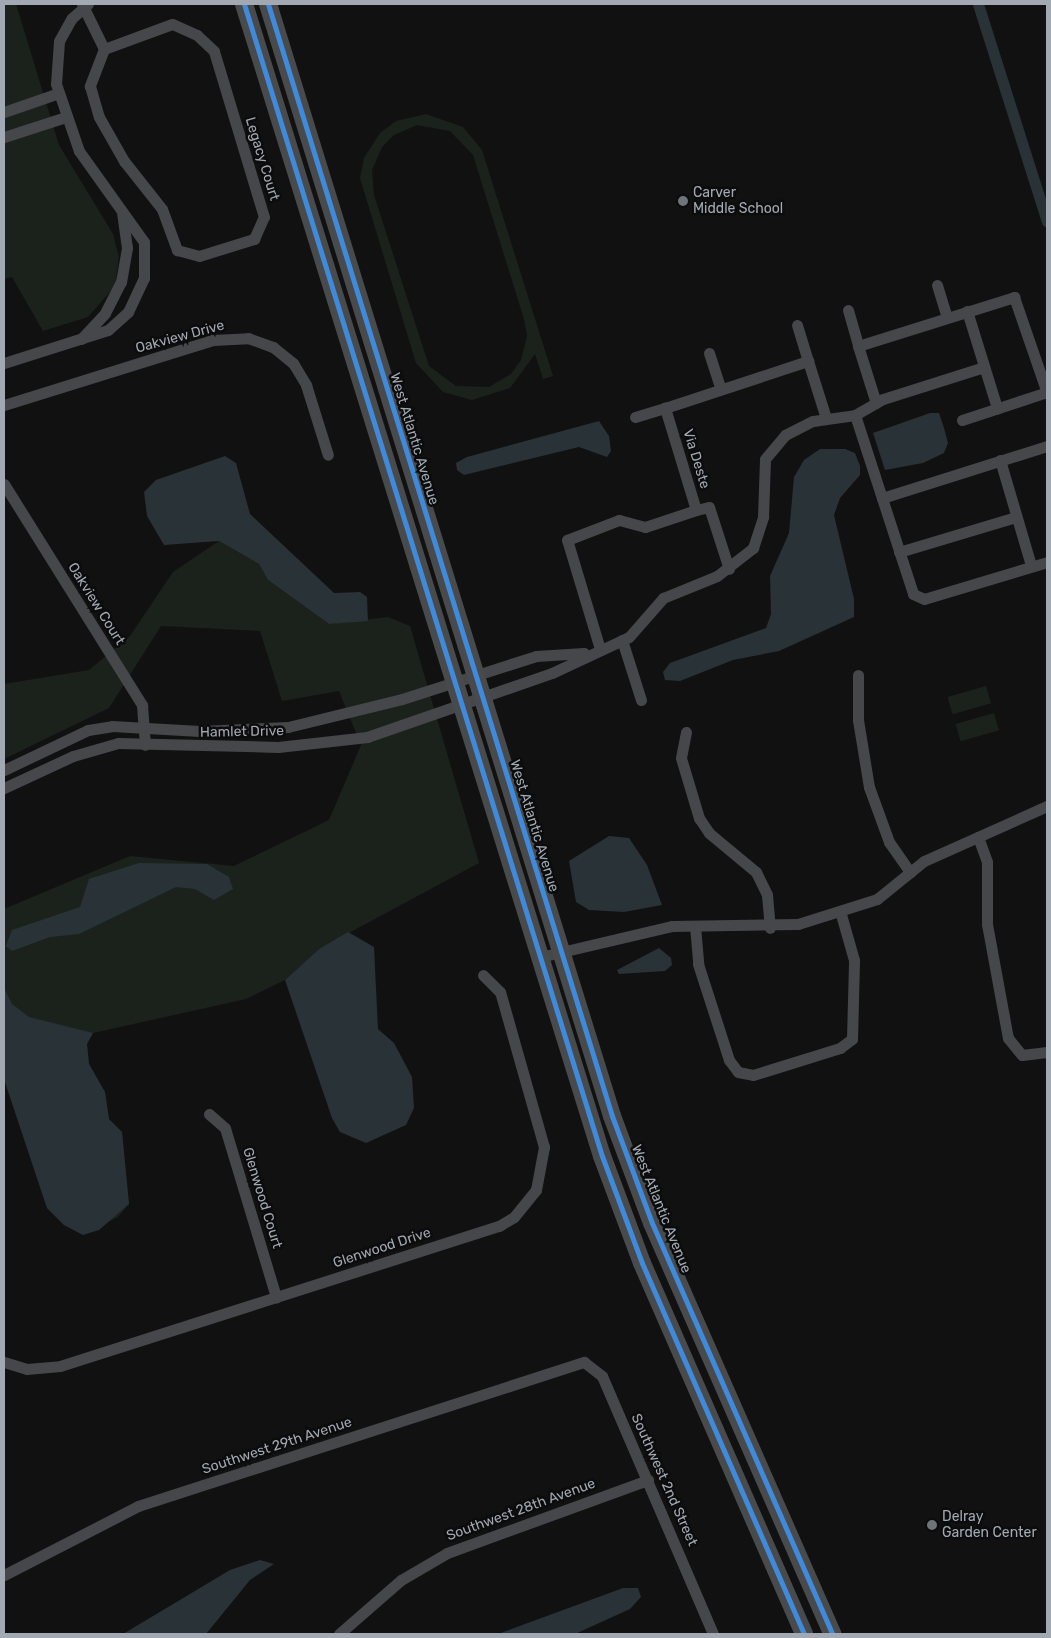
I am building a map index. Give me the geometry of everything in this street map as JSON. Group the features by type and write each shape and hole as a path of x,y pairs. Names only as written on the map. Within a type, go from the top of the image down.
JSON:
{"main road":[{"path":"244,4 454,682 622,1214 804,1634"},
{"name":"West Atlantic Avenue","path":"268,4 474,674 632,1174 832,1634"},
{"path":"732,1470 756,1460"}],"street":[{"path":"4,363 81,339 116,325 141,287 144,242 122,214 79,151 59,93 56,49 66,25 84,5 104,48"},
{"name":"Legacy Court","path":"172,24 198,35 214,51 264,217 254,239 199,256 177,250 162,209 124,161 99,117 90,86 104,48 172,24"},
{"path":"4,112 59,93"},
{"path":"16,108 23,130"},
{"path":"4,137 66,117"},
{"path":"81,339 105,313 121,282 127,248 122,214"},
{"path":"937,285 947,318"},
{"path":"858,346 1014,297 1046,393 962,420"},
{"path":"848,310 876,403"},
{"path":"967,311 997,408"},
{"path":"797,325 826,418"},
{"name":"Oakview Drive","path":"4,405 213,340 248,338 280,351 303,377 328,456"},
{"path":"709,354 721,389"},
{"path":"635,417 808,361"},
{"path":"482,697 552,673 594,651 622,640 663,598 729,569 753,548 761,532 761,476 774,444 802,426 826,418 855,415 876,403 984,367"},
{"name":"Via Deste","path":"594,651 567,540 619,520 645,527 696,510 665,408"},
{"path":"855,415 912,594 924,598 1031,565 1047,562"},
{"path":"882,498 1047,446"},
{"path":"1000,460 1031,565"},
{"name":"Oakview Court","path":"4,484 142,705 145,745"},
{"path":"696,510 709,507 729,569"},
{"path":"899,552 1016,517"},
{"path":"622,640 641,700"},
{"path":"474,674 536,656 594,651"},
{"name":"Hamlet Drive","path":"4,770 88,730 112,726 200,732 288,727 454,682 474,674"},
{"path":"858,675 858,720 869,787 889,842 910,872"},
{"name":"Hamlet Drive","path":"4,788 96,747 145,745 278,747 367,737 462,706 482,697"},
{"path":"686,732 681,758 699,818 709,833 756,872 767,895 770,928"},
{"path":"540,957 644,930 695,926 770,928 840,911 884,895 910,872 978,837 1047,806"},
{"path":"978,837 987,862 988,924 1011,1045 1030,1056 1047,1052"},
{"path":"695,926 698,964 729,1060 738,1072 753,1075 846,1045 855,1032 854,960 840,911"},
{"name":"Glenwood Drive","path":"4,1362 27,1369 52,1368 498,1226 532,1198 542,1174 543,1138 500,992 483,975"},
{"name":"Glenwood Court","path":"209,1114 225,1128 276,1298"},
{"name":"Southwest 2nd Street","path":"568,1364 584,1362 598,1370 648,1480 713,1634"},
{"name":"Southwest 29th Avenue","path":"4,1575 138,1506 568,1364"},
{"name":"Southwest 28th Avenue","path":"339,1634 401,1580 447,1553 648,1480"}],"shaded area":[{"path":"4,4 16,4 59,145 113,234 119,257 115,286 88,317 43,331 12,277 4,279"},
{"path":"426,114 463,127 482,150 553,376 543,379 535,354 510,388 472,400 443,392 416,363 360,178 364,158 380,133 396,121","holes":["417,125 450,131 473,155 524,319 527,336 521,360 511,374 489,387 456,386 429,366 374,195 372,170 382,147 394,135"]},
{"path":"930,413 939,413 948,443 944,453 923,463 885,470 873,433"},
{"path":"599,421 609,436 611,451 607,457 579,447 464,475 457,470 456,463 467,457"},
{"path":"820,449 845,449 855,453 860,466 860,475 840,498 834,515 854,599 854,617 779,651 733,660 680,681 665,680 663,672 670,663 766,628 771,614 770,576 789,533 794,477 804,460"},
{"path":"225,456 236,463 250,514 334,593 360,592 367,597 368,621 329,624 268,580 259,564 219,541 164,545 147,516 144,492 156,480"},
{"path":"219,541 259,564 268,580 329,624 388,617 410,626 479,863 319,949 285,980 246,999 93,1033 87,1044 89,1064 105,1092 109,1119 122,1132 129,1204 118,1217 83,1235 64,1225 47,1208 4,1079 4,909 130,856 234,866 329,820 361,745 339,691 282,701 260,631 161,626 109,708 4,759 4,684 89,670 130,636 173,572"},
{"path":"986,686 991,703 953,714 948,697"},
{"path":"994,713 999,730 961,741 956,724"},
{"path":"609,836 629,838 647,865 662,905 624,912 589,910 576,902 569,861"},
{"path":"139,863 207,864 229,877 233,889 214,900 195,889 176,887 79,934 50,937 12,951 6,946 12,930 80,907 89,879"},
{"path":"348,932 374,947 378,1029 394,1043 412,1077 414,1108 406,1125 366,1143 340,1132 332,1118 285,980 319,949"},
{"path":"659,948 671,958 672,965 665,971 619,974 617,970"},
{"path":"4,988 12,1004 29,1017 93,1033 87,1044 89,1064 105,1092 109,1119 122,1132 129,1204 99,1230 83,1235 64,1225 47,1208 4,1079"},
{"path":"260,1560 274,1564 250,1580 206,1634 123,1634 230,1570"},
{"path":"623,1588 638,1588 641,1597 630,1609 575,1634 498,1634"}],"waterway":[{"path":"978,4 1047,221"}],"cycle path":[{"path":"244,4 602,1156 642,1263 804,1634"},
{"path":"268,4 612,1116 652,1223 832,1634"}],"place":[{"name":"Carver Middle School","path":"683,201"},
{"name":"Delray Garden Center","path":"932,1525"}]}
